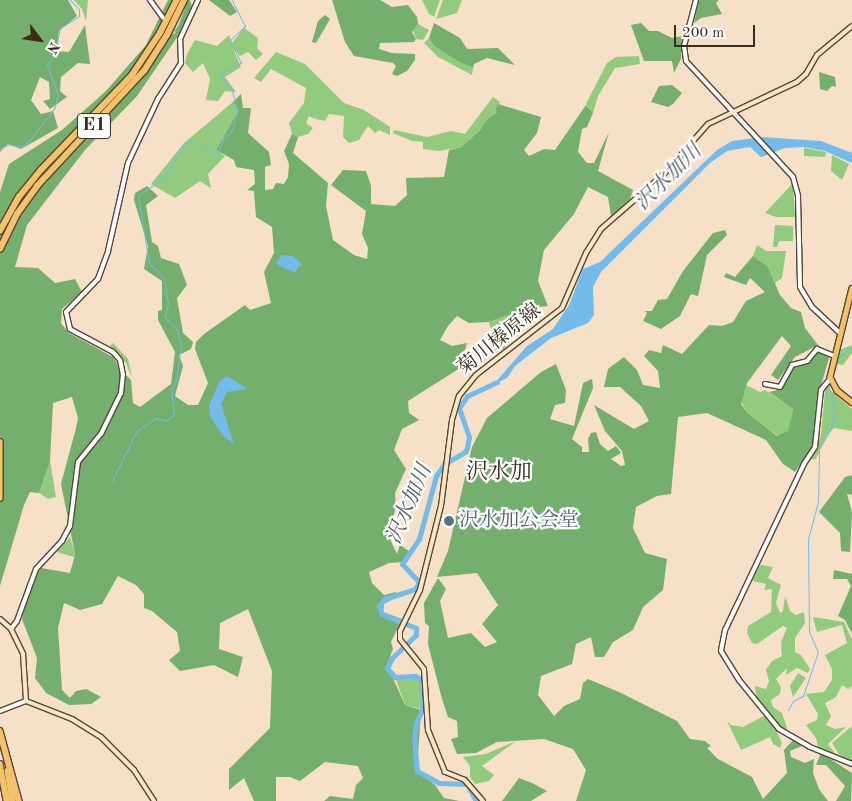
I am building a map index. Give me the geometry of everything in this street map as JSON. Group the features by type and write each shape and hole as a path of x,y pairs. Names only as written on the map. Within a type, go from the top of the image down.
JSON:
{"highway":[{"name":"E1","path":"0,231 29,184 132,75 160,34 177,0"},
{"name":"E1","path":"0,249 17,214 36,186 144,71 168,35 184,0"},
{"path":"0,442 0,498"},
{"path":"0,732 13,801"},
{"path":"0,732 19,801"},
{"path":"0,764 5,801"},
{"path":"0,773 5,801"}],"main road":[{"name":"菊川榛原線","path":"483,801 465,780 445,772 428,730 424,669 402,644 402,626 420,590 447,467 454,410 466,384 562,308 586,253 601,229 663,175 708,124 802,78 817,55 852,26"},
{"path":"850,400 830,379 839,332 852,288"},
{"path":"0,619 11,629 23,654 26,701 66,716 102,737 139,776 154,801"}],"street":[{"path":"150,0 163,18"},
{"path":"11,629 17,621 36,569 62,541 70,526 78,462 101,434 121,393 123,374 120,360 113,352 70,329 66,312 98,279 108,251 125,173 158,99 181,63 180,39 198,0"},
{"path":"696,0 684,53 689,66 730,112 791,174 796,184 800,287 812,307 839,332"},
{"path":"176,35 180,39"},
{"path":"766,384 780,387 792,365 807,361 816,349 834,356"},
{"path":"830,379 821,390 815,447 804,464 725,630 721,651 739,680 779,729 810,747 852,764"},
{"path":"1,711 26,701"}],"green space":[{"path":"0,0 68,0 77,16 59,31 56,51 69,52 85,25 90,64 78,63 61,77 60,91 67,97 50,109 43,101 50,99 49,82 40,77 31,100 41,114 53,111 58,128 21,149 8,144 0,152"},
{"path":"74,0 88,0 86,21 82,9"},
{"path":"168,0 175,0 145,53 143,78 179,24 188,0 190,0 192,7 180,33 137,96 85,150 27,225 15,267 38,268 55,283 75,279 82,292 62,309 61,323 69,333 113,357 119,367 121,378 126,375 131,380 133,403 140,407 171,384 175,352 158,320 158,311 162,310 162,281 144,269 148,246 134,200 135,193 147,186 158,196 146,205 152,242 158,246 161,258 179,264 187,285 177,298 183,333 193,342 191,349 179,355 183,366 175,396 188,405 198,405 208,383 195,349 196,342 204,334 245,305 250,310 271,303 264,272 274,253 272,227 256,217 254,191 247,190 255,184 254,170 236,167 234,160 216,150 238,111 233,102 241,94 243,108 251,108 248,133 269,152 271,165 265,167 265,190 273,189 276,183 284,184 288,177 289,164 284,151 292,134 298,137 293,153 328,183 326,206 333,240 354,255 367,259 368,248 362,234 366,211 331,185 343,170 366,171 371,186 371,204 395,206 407,195 406,178 444,177 449,150 461,147 480,130 488,119 497,113 495,109 498,104 541,117 537,133 524,150 529,156 544,149 555,150 586,105 593,113 587,127 582,129 578,152 587,163 594,163 609,132 598,171 633,190 630,199 611,216 608,197 588,187 574,214 544,250 538,281 548,306 524,309 489,322 469,323 457,316 448,326 440,340 452,346 467,343 460,368 408,401 409,413 419,420 402,429 394,450 406,469 395,493 396,507 388,535 397,554 400,545 410,552 404,562 389,563 369,572 372,583 384,595 396,592 397,597 384,604 383,612 402,619 391,642 393,649 387,665 405,705 421,710 417,771 435,785 444,798 459,801 324,801 330,796 353,799 356,785 363,778 358,766 325,762 300,781 290,777 276,777 276,801 254,801 244,778 229,790 229,769 270,728 272,671 248,609 220,623 219,649 243,657 238,677 214,665 180,671 169,660 180,651 177,632 152,611 144,608 144,594 136,585 118,576 102,604 80,610 64,603 58,628 62,690 70,698 76,691 86,689 101,697 91,704 69,705 46,693 35,678 37,658 22,619 28,589 41,568 70,573 75,554 61,484 78,418 72,397 53,403 50,461 39,493 30,492 24,505 0,586 0,192 9,164 62,130 106,91 146,45"},
{"path":"209,0 229,0 237,12 230,16"},
{"path":"332,0 380,0 392,7 408,5 417,17 418,24 412,32 416,39 414,42 380,43 379,49 392,53 415,54 415,60 407,71 397,76 392,74 396,66 393,63 354,56 345,42"},
{"path":"422,0 440,0 434,17 429,14"},
{"path":"443,0 462,0 457,13 436,19"},
{"path":"699,0 719,0 716,3 722,14 701,18 694,23"},
{"path":"325,15 330,19 316,43 312,42 318,21"},
{"path":"434,23 460,38 467,49 498,48 515,65 487,58 474,64 473,68 458,61 434,46 429,38"},
{"path":"641,23 649,31 658,31 672,38 682,36 681,59 674,73 672,61 644,61 631,25"},
{"path":"418,24 429,30 423,40 416,39 413,30"},
{"path":"244,28 258,38 257,48 263,54 256,60 248,52 240,56 233,48 241,67 225,77 236,92 225,91 218,101 206,100 210,79 203,63 193,72 185,63 187,54 195,40 217,46 229,35 232,43"},
{"path":"429,38 434,46 473,68 472,75 438,57 424,43"},
{"path":"276,52 305,64 344,103 364,110 390,127 390,135 379,130 375,133 368,126 359,140 349,143 343,137 344,116 329,114 325,121 316,119 317,116 315,119 309,116 306,123 313,128 308,134 298,137 292,134 289,123 304,103 306,88 271,69 261,82 254,78"},
{"path":"639,56 640,64 615,68 598,96 593,113 586,104 607,63 616,57"},
{"path":"819,72 835,77 836,87 832,86 827,91 820,89"},
{"path":"672,85 682,93 673,104 668,107 651,102 659,86"},
{"path":"493,97 500,102 495,109 498,113 461,147 439,151 423,149 423,142 412,141 393,133 394,130 427,137 451,131 465,134"},
{"path":"233,102 238,111 216,150 225,156 208,174 211,188 200,181 175,198 151,184 184,143"},
{"path":"804,148 826,152 825,157 804,156"},
{"path":"832,155 849,164 842,180 831,171"},
{"path":"793,183 795,217 776,217 765,213"},
{"path":"775,225 793,226 793,241 779,241 777,247 773,247"},
{"path":"725,230 727,235 707,255 698,296 691,294 680,316 661,329 643,321 647,313 645,311 652,311 658,300 667,299 683,271 713,233"},
{"path":"757,245 766,251 786,251 782,278 775,283 768,267 753,256"},
{"path":"753,256 768,267 780,295 791,308 801,312 805,328 818,345 795,357 778,380 771,375 791,346 782,336 747,383 741,404 748,413 777,436 788,431 793,409 769,392 782,389 794,367 807,364 818,351 826,354 829,358 820,389 816,441 795,472 783,464 766,440 707,413 678,417 671,494 657,496 636,507 633,528 645,553 667,559 663,590 643,607 633,630 613,642 604,657 595,657 591,637 576,644 572,664 541,676 538,695 554,716 564,706 580,699 583,683 588,679 619,692 677,721 690,739 705,741 711,746 707,748 718,759 752,777 763,799 787,773 784,750 794,739 802,746 790,751 791,757 805,763 814,759 813,773 819,789 828,801 576,801 586,770 573,749 544,739 497,742 476,753 457,754 451,739 458,737 457,721 448,717 442,699 428,644 429,626 425,623 424,603 438,578 446,589 440,601 448,638 471,633 485,647 497,642 482,624 498,605 477,573 437,577 448,551 472,447 487,418 541,372 556,364 566,390 565,403 555,405 550,419 574,426 583,383 592,379 593,388 572,439 582,447 582,452 589,452 588,439 591,433 596,432 600,444 608,451 616,446 621,453 611,459 621,466 625,465 622,451 605,431 594,405 634,429 649,421 641,406 620,387 604,387 608,369 624,357 637,370 643,385 660,388 658,371 644,356 649,350 661,353 663,345 682,354 709,325 722,326 733,322 746,301 765,292 750,278 746,285 724,277 726,273 735,277"},
{"path":"524,309 526,316 512,331 512,338 504,349 490,350 493,339 489,322"},
{"path":"113,343 128,359 132,378 126,363 110,346"},
{"path":"852,345 852,353 843,365 838,364 835,368 829,389 852,409 852,431 834,428 827,435 816,459 809,459 821,435 826,379 839,350"},
{"path":"746,385 760,392 765,390 793,409 788,433 778,436 748,413 741,402"},
{"path":"50,461 56,497 48,499 39,493"},
{"path":"852,475 852,495 847,494 852,512 850,552 841,551 840,533 819,512 845,477"},
{"path":"70,537 75,554 74,557 57,552"},
{"path":"760,565 773,567 768,578 781,585 776,603 780,613 783,611 785,596 790,611 796,615 804,612 805,623 795,638 795,652 801,655 810,669 808,673 797,668 786,675 787,668 776,679 781,687 780,694 771,700 773,707 782,713 787,728 786,731 776,730 782,743 780,748 773,744 770,737 741,750 727,721 731,725 743,727 766,715 757,700 755,686 766,689 769,681 766,670 772,661 782,656 781,642 787,628 783,626 757,644 752,643 747,633 748,626 771,612 772,589 764,590 766,584 752,581"},
{"path":"834,570 852,574 852,634 845,620 838,616 851,586 847,579 833,579"},
{"path":"813,617 844,622 852,640 852,686 848,689 842,685 836,697 825,703 831,716 826,725 835,729 846,727 828,744 837,756 818,747 816,738 806,725 817,720 818,714 806,694 824,692 832,680 832,669 825,655 847,643 842,625 817,632"},
{"path":"798,673 806,678 793,697 790,686"},
{"path":"394,674 420,680 423,696 421,709 405,705"},
{"path":"852,726 852,762 840,756 832,743"},
{"path":"516,741 482,766 494,775 489,781 475,784 470,777 470,766 463,757 486,754"},
{"path":"821,753 852,773 851,801 836,801 845,786 826,765 816,765"},
{"path":"519,778 547,791 531,801 502,801"}],"water":[{"path":"762,137 821,141 852,153 852,163 825,151 804,147 785,148 761,157 750,147 727,151 710,163 601,272 593,287 594,315 588,323 551,338 515,366 507,378 493,385 527,346 553,329 569,305 583,269 600,262 717,150 732,141"},
{"path":"282,255 293,256 303,266 299,266 295,273 278,265 276,263"},
{"path":"227,376 248,389 227,392 221,404 234,444 223,436 210,416 209,406 219,382"}],"waterway":[{"path":"0,149 8,144 21,147 28,142 54,109 58,95 47,65 55,53 60,28 79,16 79,9 70,0"},
{"path":"112,481 136,432 155,418 166,421 174,414 171,391 176,381 181,344 177,330 165,317 168,303 164,278 149,263 138,196 163,178 185,144 190,141 218,154 223,139 231,132 237,112 232,90 220,74 241,63 230,40 245,26 232,0"},
{"path":"837,359 852,346"},
{"name":"沢水加川","path":"476,801 467,784 439,783 417,771 414,738 416,724 423,707 422,680 415,676 395,677 387,668 392,658 416,635 416,628 382,614 379,606 384,599 415,589 419,582 402,564 419,539 436,476 444,464 465,452 467,448 469,437 459,408 467,396 497,382"},
{"path":"788,710 793,701 803,696 818,652 809,632 808,539 818,502 819,449 830,430 835,412 828,384"}],"tunnel":[{"path":"165,21 176,35"}],"place":[{"name":"沢水加公会堂","path":"449,521"}],"district":[{"name":"沢水加","path":"499,473"}]}
